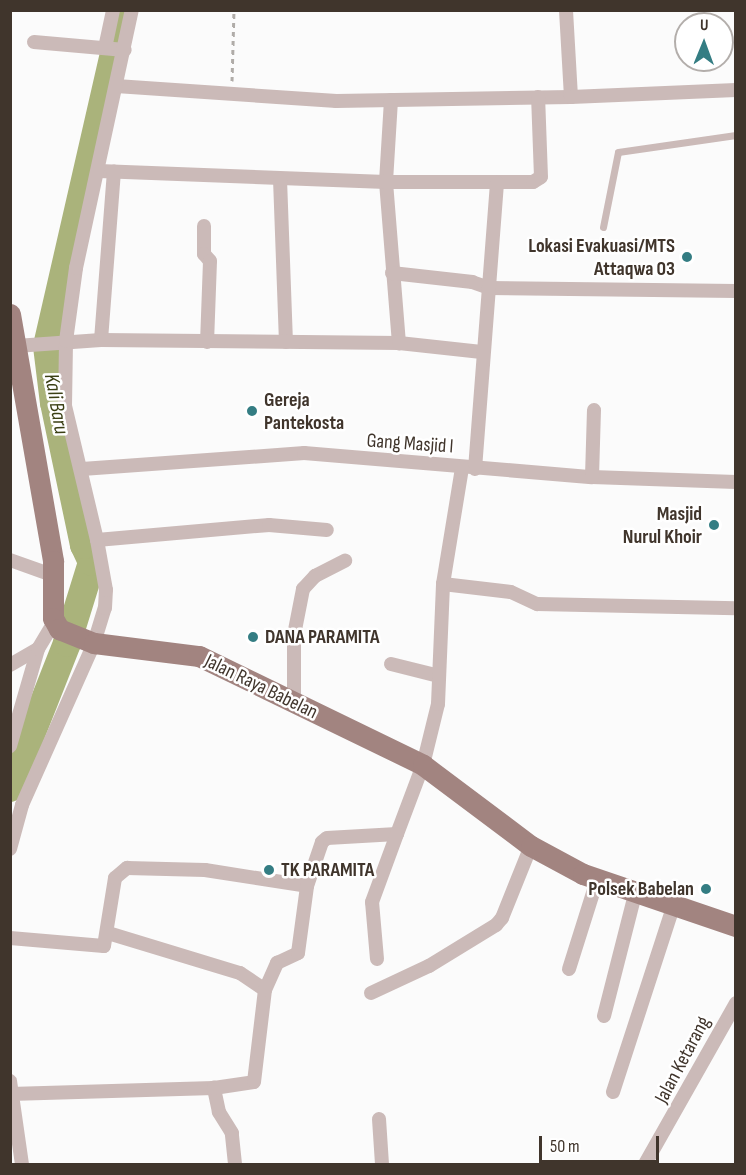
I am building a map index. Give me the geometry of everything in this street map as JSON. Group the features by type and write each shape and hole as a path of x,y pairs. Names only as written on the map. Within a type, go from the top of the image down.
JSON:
{"main road":[{"path":"10,314 55,576 56,627"},
{"name":"Jalan Raya Babelan","path":"56,627 87,641 200,656 423,765 531,846 583,874 598,877 735,926"}],"street":[{"path":"10,849 13,827 87,641 105,608 106,590 97,540 65,406 60,342 116,86 113,10"},
{"path":"115,48 132,10"},
{"path":"566,10 571,97"},
{"path":"34,42 115,48"},
{"path":"116,86 232,95 392,100 571,97 735,90"},
{"path":"99,171 386,182 532,182 541,177 537,97"},
{"path":"392,100 386,182 399,343"},
{"path":"101,340 114,172"},
{"path":"280,179 286,342"},
{"path":"378,959 372,902 423,765 438,704 443,584 469,468 489,288 497,183"},
{"path":"204,226 204,254 210,261 207,342"},
{"path":"392,273 472,282 489,288 735,291"},
{"path":"16,346 101,340 399,343 482,352"},
{"path":"592,477 594,410"},
{"name":"Gang Masjid I","path":"82,470 304,453 592,477 735,482"},
{"path":"97,540 269,525 327,530"},
{"path":"10,560 55,576"},
{"path":"294,701 294,634 303,589 315,576 345,561"},
{"path":"443,584 511,592 537,604 735,608"},
{"path":"10,665 38,649 56,627"},
{"path":"10,746 38,649"},
{"path":"391,664 440,676"},
{"path":"22,1164 11,1090 214,1088 254,1082 265,990 277,963 298,953 307,886 322,842 327,838 397,834"},
{"path":"370,993 429,966 496,925 502,918 531,846"},
{"path":"10,938 99,947 105,945 115,878 127,867 205,870 307,886"},
{"path":"569,969 598,877"},
{"path":"604,1016 636,890"},
{"path":"613,1092 674,904"},
{"path":"108,933 240,973 265,990"},
{"name":"Jalan Ketarang","path":"645,1164 735,1003"},
{"path":"214,1088 219,1112 232,1133 235,1164"},
{"path":"379,1119 381,1164"}],"lane":[{"path":"603,227 618,152 735,135"}],"path":[{"path":"232,95 234,10"}],"waterway":[{"name":"Kali Baru","path":"10,788 67,643 92,562 84,545 54,403 47,346 124,10"}],"place":[{"name":"Lokasi Evakuasi/MTS Attaqwa 03","path":"687,257"},
{"name":"Gereja Pantekosta","path":"252,411"},
{"name":"Masjid Nurul Khoir","path":"714,525"},
{"name":"DANA PARAMITA","path":"253,637"},
{"name":"TK PARAMITA","path":"269,870"},
{"name":"Polsek Babelan","path":"706,889"}]}
